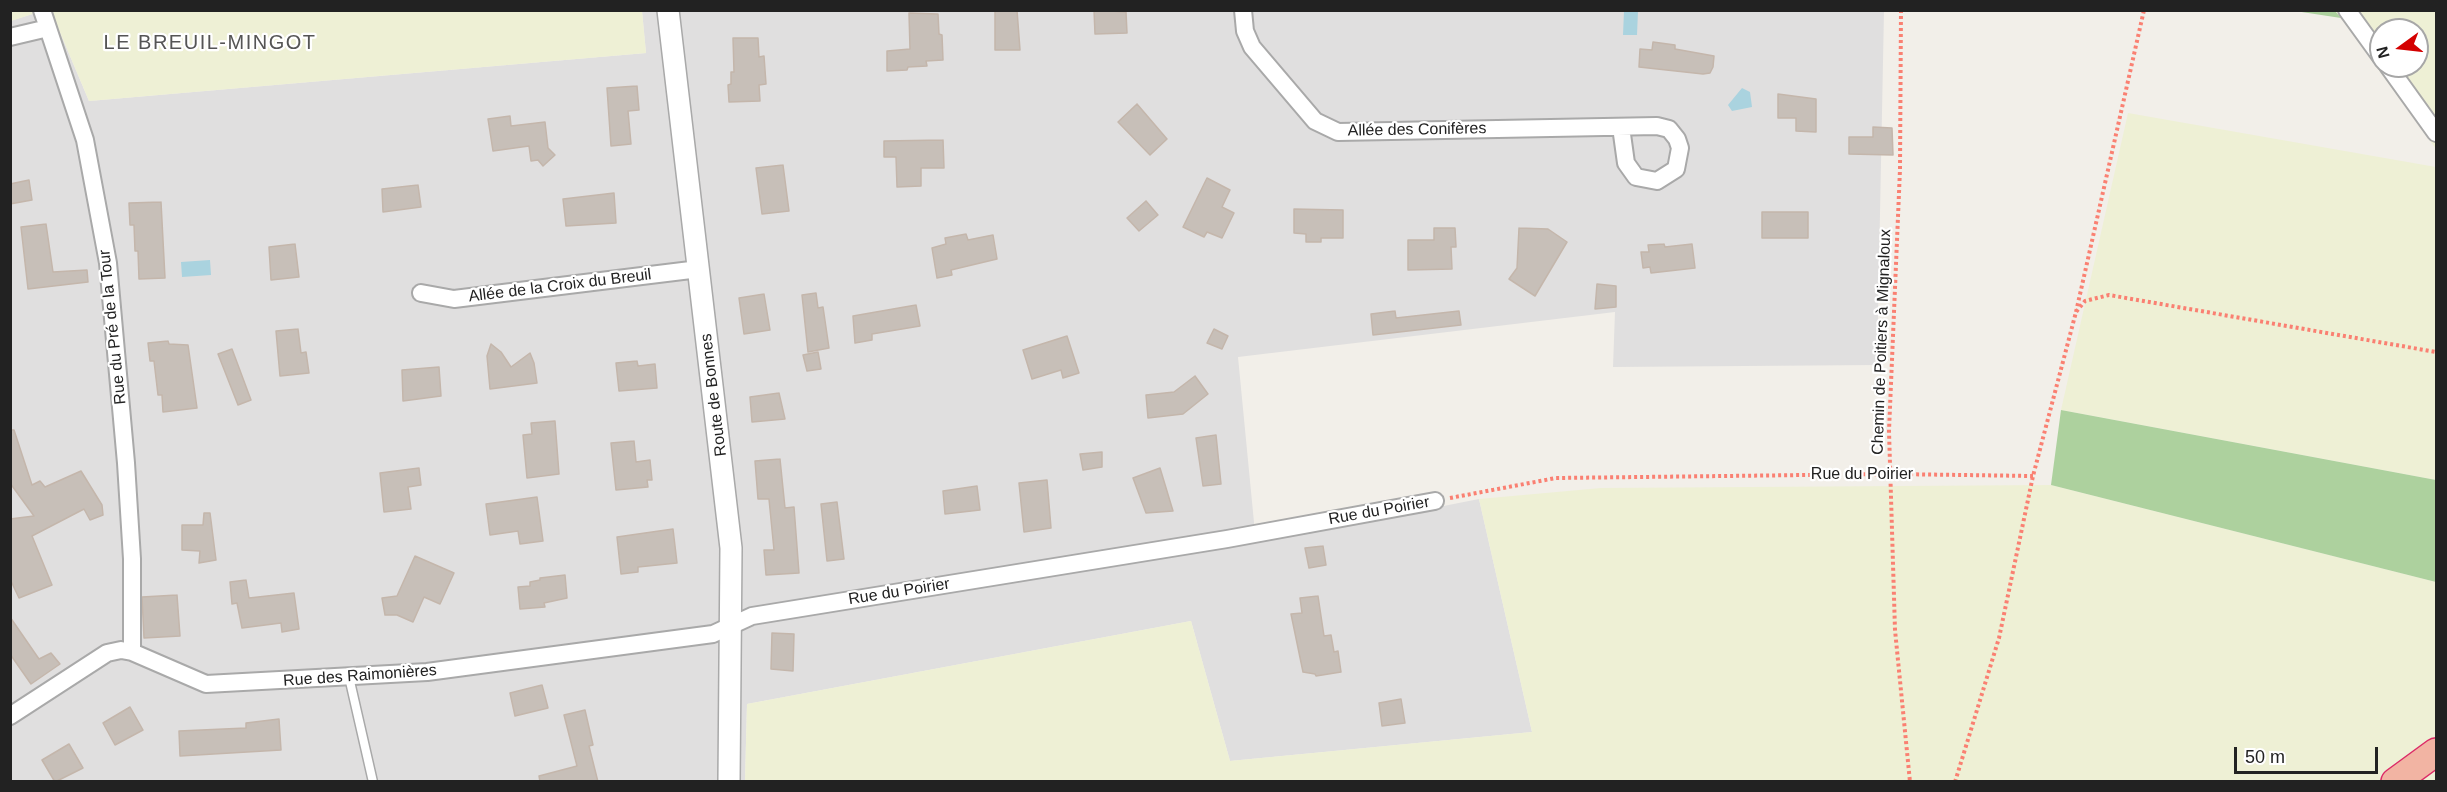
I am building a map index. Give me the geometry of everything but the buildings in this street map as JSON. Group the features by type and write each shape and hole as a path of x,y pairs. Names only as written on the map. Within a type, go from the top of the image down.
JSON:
{"highway":[{"path":"2396,782 2436,752"}],"street":[{"name":"Rue du Pré de la Tour","path":"42,10 85,140 108,263 127,475 132,559 132,652"},
{"name":"Route de Bonnes","path":"668,10 731,548 729,782"},
{"name":"Allée des Conifères","path":"1243,10 1245,31 1252,47 1315,121 1338,132 1622,127"},
{"path":"2347,10 2369,40"},
{"path":"10,37 48,28"},
{"path":"2397,78 2436,133"},
{"name":"Allée de la Croix du Breuil","path":"421,293 454,299 699,269"},
{"name":"Rue du Poirier","path":"732,625 752,616 1216,541 1435,501"},
{"name":"Rue des Raimonières","path":"132,652 206,684 427,672 713,634 732,625"},
{"path":"10,716 107,653 121,650 132,652"}],"lane":[{"path":"349,677 373,782"}],"path":[{"name":"Chemin de Poitiers à Mignaloux","path":"1901,10 1900,158 1888,431 1895,630 1910,782"},
{"path":"1955,782 1999,638 2033,476 2076,312 2144,10"},
{"path":"2076,312 2085,301 2109,296 2436,351"},
{"name":"Rue du Poirier","path":"1435,501 1556,478 1890,474 2033,476"}],"shaded area":[{"path":"42,11 51,11 89,101 646,53 642,11 1884,11 1877,365 1613,367 1615,312 1238,357 1256,543 1479,499 1532,732 1230,761 1191,621 747,704 745,781 11,781 10,21"}],"green space":[{"path":"11,10 42,11 11,21"},
{"path":"51,11 642,11 646,53 89,101"},
{"path":"2295,11 2335,11 2341,18"},
{"path":"2335,11 2436,11 2436,149 2385,78 2429,78 2429,18 2369,18 2369,57"},
{"path":"2128,113 2436,167 2436,480 2061,410"},
{"path":"2061,410 2436,480 2436,582 2051,485"},
{"path":"2051,485 2436,582 2436,781 745,782 747,704 1191,621 1230,761 1532,732 1479,499 1601,488"}],"water":[{"path":"1624,11 1638,11 1637,35 1623,35"},
{"path":"1742,88 1750,92 1752,107 1732,111 1728,105"},
{"path":"210,260 211,275 182,277 181,262"}],"district":[{"name":"LE BREUIL-MINGOT","path":"210,43"}]}
